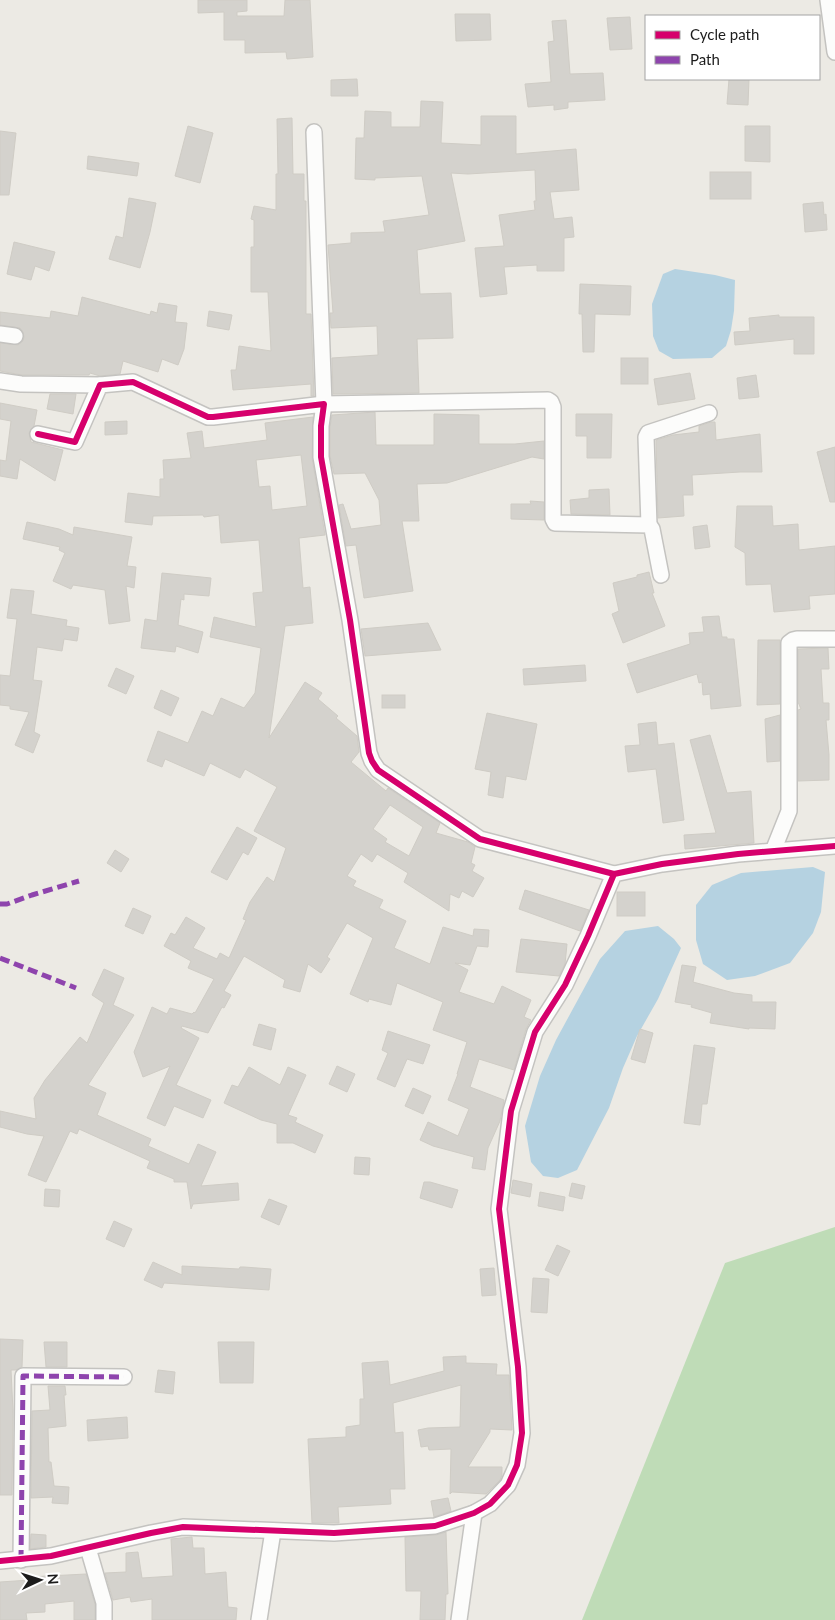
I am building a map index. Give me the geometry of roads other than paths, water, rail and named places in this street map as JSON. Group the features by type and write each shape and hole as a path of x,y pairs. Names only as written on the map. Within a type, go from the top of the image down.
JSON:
{"street":[{"path":"828,0 835,52"},
{"path":"314,132 324,404 321,426 321,457 350,620 369,753 372,762 378,770 480,839 614,874 662,864 835,846"},
{"path":"0,381 21,384 100,385 134,382 208,417 324,404 548,400 552,402 554,407 553,519 555,523 649,525"},
{"path":"38,434 74,442 100,385"},
{"path":"662,575 652,529 649,525 646,437 648,433 709,413"},
{"path":"773,851 789,811 789,643 797,639 835,639"},
{"path":"0,1561 51,1556 183,1527 334,1533 435,1526 474,1513 490,1504 508,1486 517,1465 522,1433 518,1367 500,1209 511,1112 535,1032 566,985 614,874"},
{"path":"21,1560 23,1376 124,1377"},
{"path":"459,1620 474,1513"},
{"path":"259,1620 273,1531"},
{"path":"88,1548 104,1603 104,1620"}],"water":[{"path":"675,269 735,280 731,330 726,346 712,358 673,359 659,351 653,336 652,304 663,274"},
{"path":"813,867 825,872 821,912 813,933 790,963 755,976 727,980 703,964 696,940 696,905 712,885 741,873"},
{"path":"658,926 674,939 681,948 658,999 637,1036 609,1108 577,1170 558,1178 543,1176 531,1162 525,1126 540,1076 556,1040 600,959 625,931"}]}
